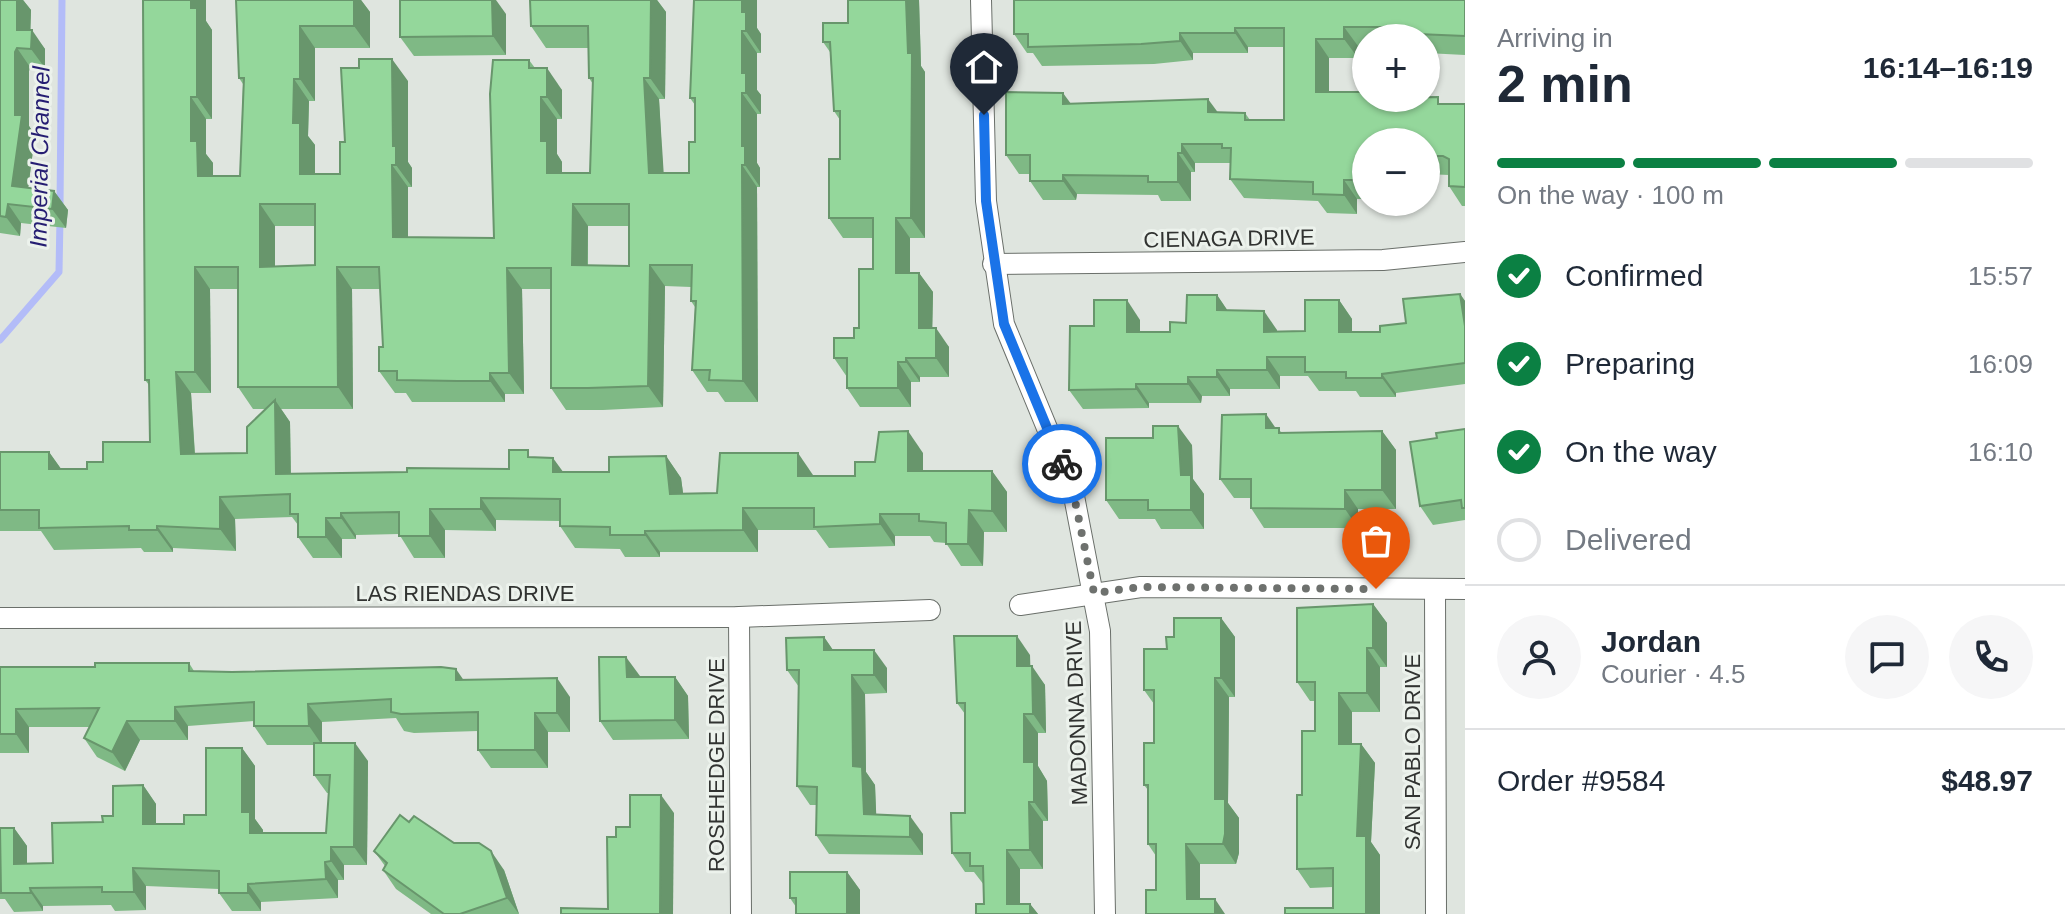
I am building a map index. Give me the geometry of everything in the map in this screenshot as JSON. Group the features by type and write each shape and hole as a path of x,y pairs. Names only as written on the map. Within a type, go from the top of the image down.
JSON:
{"street":[{"name":"MADONNA DRIVE","path":"981,0 986,201 1004,324 1073,491 1100,631 1105,914"},
{"name":"CIENAGA DRIVE","path":"993,264 1383,260 1465,252"},
{"path":"1020,605 1141,587 1465,589"},
{"name":"SAN PABLO DRIVE","path":"1435,590 1436,914"},
{"name":"LAS RIENDAS DRIVE","path":"0,618 739,617 930,610"},
{"name":"ROSEHEDGE DRIVE","path":"739,617 741,914"}],"building":[{"path":"0,0 17,0 17,30 32,30 31,49 17,48 15,52 15,115 22,115 12,186 54,191 52,209 8,204 6,217 0,216"},
{"path":"143,0 191,0 191,8 197,8 197,97 191,97 191,141 197,141 198,176 240,176 244,78 239,78 236,0 354,0 354,26 300,26 300,79 294,79 293,123 300,123 300,174 340,174 340,142 345,142 341,68 359,68 359,59 392,59 393,146 396,146 396,165 392,165 393,237 494,238 490,94 493,60 529,60 529,68 547,68 547,97 541,97 541,141 547,141 547,173 590,173 593,78 589,78 588,26 531,26 530,0 651,0 650,78 644,78 649,173 689,173 689,142 695,142 695,98 690,98 694,0 742,0 742,12 746,12 746,31 742,31 742,73 746,73 746,93 742,93 742,146 745,146 745,165 742,165 743,381 709,380 710,370 692,370 696,301 691,301 692,265 650,265 648,386 588,388 551,388 551,268 507,268 509,373 490,373 490,381 458,381 397,380 397,371 379,371 379,347 383,347 379,267 337,267 338,387 238,387 238,267 195,267 195,372 176,372 181,454 247,453 247,427 275,400 276,474 407,472 407,468 509,469 509,450 528,450 528,457 553,458 553,472 609,472 609,457 666,456 670,494 717,493 720,453 798,453 798,476 855,476 855,462 875,462 879,432 908,431 908,471 992,471 992,511 969,510 968,544 946,544 946,523 919,521 919,514 880,514 880,524 814,527 814,508 743,508 743,530 645,531 645,535 610,535 610,527 560,526 560,499 481,498 481,509 430,509 430,536 399,536 399,512 341,513 341,518 326,518 326,537 298,537 298,514 290,514 290,494 220,497 220,529 157,526 157,530 129,530 129,526 39,528 39,510 0,510 0,452 49,452 49,469 87,469 87,462 103,462 103,442 150,442 149,380 145,380","holes":["260,204 315,204 315,265 260,267","573,204 629,204 629,266 572,265"]},
{"path":"400,0 492,0 493,36 400,37"},
{"path":"848,0 906,0 908,53 912,53 911,218 896,218 896,273 919,273 919,328 936,328 936,358 906,358 906,362 898,362 898,388 847,388 847,358 834,358 834,338 854,338 854,328 859,328 859,269 873,269 873,218 829,218 829,159 840,159 840,111 834,111 830,42 823,42 823,23 848,23"},
{"path":"1014,0 1465,0 1465,36 1440,35 1440,24 1352,24 1352,27 1344,27 1344,39 1316,39 1316,92 1352,92 1352,112 1440,112 1440,104 1465,104 1465,187 1449,186 1449,159 1440,156 1440,128 1352,128 1352,180 1344,180 1344,195 1313,194 1313,182 1230,179 1231,148 1222,148 1222,144 1182,144 1182,153 1178,153 1178,182 1148,182 1148,176 1063,175 1063,181 1030,181 1030,155 1006,155 1006,92 1063,93 1063,104 1208,99 1208,112 1245,113 1245,120 1284,120 1284,28 1235,28 1235,33 1180,33 1180,41 1141,44 1028,47 1028,34 1014,34"},
{"path":"1460,294 1465,326 1465,363 1382,374 1382,378 1346,378 1346,372 1305,372 1305,357 1267,357 1267,370 1217,370 1217,377 1188,377 1188,384 1136,384 1136,389 1069,390 1070,326 1094,326 1094,300 1127,300 1127,332 1170,332 1170,322 1186,323 1187,295 1217,295 1217,310 1264,311 1264,332 1305,331 1305,300 1339,300 1339,332 1380,332 1380,326 1406,323 1403,299"},
{"path":"1266,414 1266,428 1279,428 1279,433 1382,431 1382,490 1345,490 1345,509 1251,508 1251,479 1220,479 1222,415"},
{"path":"1153,426 1178,426 1181,475 1191,475 1191,510 1148,510 1148,500 1106,500 1106,438 1153,438"},
{"path":"1465,429 1465,508 1462,508 1461,500 1420,506 1410,442 1437,438 1436,433"},
{"path":"1373,604 1373,648 1367,648 1367,693 1339,693 1339,744 1361,744 1357,836 1366,836 1366,914 1285,914 1285,908 1333,908 1333,868 1297,869 1297,795 1302,795 1302,731 1315,731 1315,682 1297,682 1297,608"},
{"path":"1174,618 1221,618 1221,678 1215,678 1215,799 1225,799 1225,834 1223,844 1186,844 1187,899 1215,899 1215,914 1146,914 1146,890 1156,890 1156,844 1148,844 1148,785 1144,785 1144,743 1154,743 1154,690 1144,690 1144,649 1167,649 1166,637 1174,637"},
{"path":"954,636 1017,636 1017,666 1032,666 1033,714 1024,714 1024,762 1034,762 1034,802 1029,802 1030,850 1007,850 1007,904 1030,904 1030,914 976,914 976,904 984,904 983,866 970,866 970,853 952,853 951,813 965,813 965,703 957,703"},
{"path":"824,637 824,650 874,650 874,675 852,675 853,766 862,767 864,814 910,816 910,837 816,835 817,787 797,786 799,670 787,670 786,638"},
{"path":"599,657 626,657 627,677 675,677 675,720 600,721"},
{"path":"95,663 189,663 189,671 232,672 441,667 456,669 456,680 557,678 557,713 535,713 535,750 478,750 478,712 401,714 391,712 391,699 308,704 309,726 254,726 254,702 175,707 175,721 127,721 112,752 84,738 99,708 16,709 16,734 0,734 0,667 95,667"},
{"path":"314,743 355,743 354,847 331,847 331,861 325,862 326,879 248,884 248,893 219,893 219,871 133,868 134,892 102,892 102,887 30,888 31,893 1,893 0,828 14,828 14,864 53,863 52,823 103,822 102,816 113,816 113,786 143,785 143,824 184,824 184,815 206,815 206,748 242,748 242,812 250,812 250,833 326,833 330,775 314,775"},
{"path":"630,795 661,795 660,914 561,914 561,908 608,909 607,837 616,837 616,827 630,827"},
{"path":"400,815 409,822 414,816 454,843 479,843 491,851 507,898 460,914 444,914 383,870 387,863 374,851"},
{"path":"790,872 847,872 847,914 796,914 796,898 790,898"}],"waterway":[{"name":"Imperial Channel","path":"60,206 62,0"},
{"name":"Imperial Channel","path":"0,340 59,272 60,218"}],"way so far":[{"path":"1062,464 1073,491 1094,593 1141,587 1376,589"}],"route":[{"path":"984,115 986,201 1004,324 1062,464"}]}
